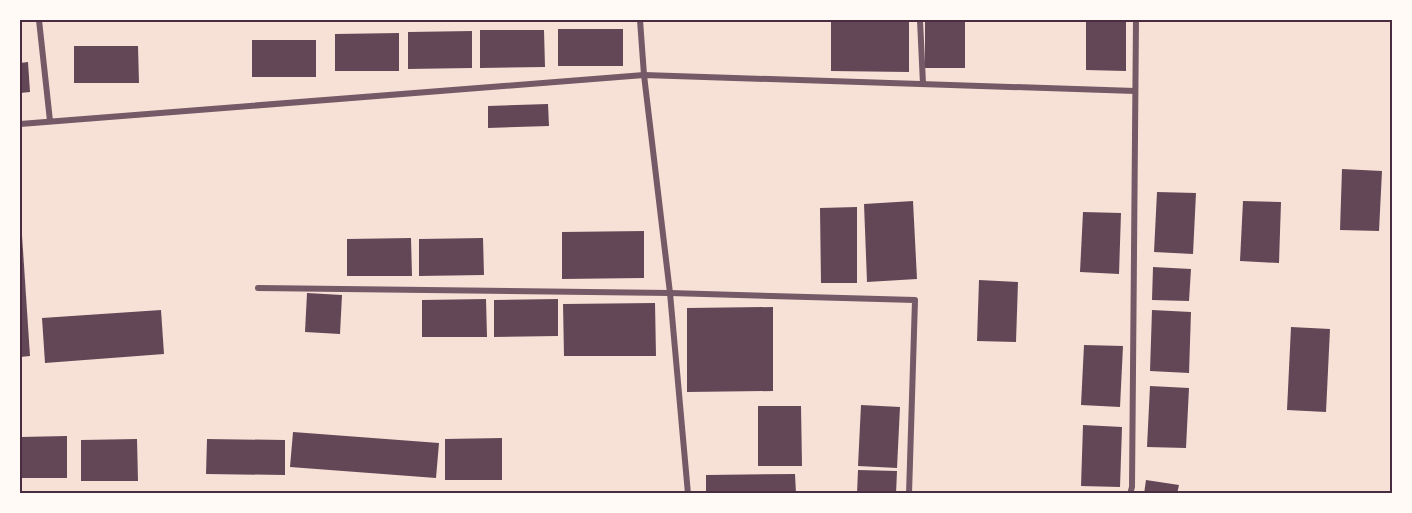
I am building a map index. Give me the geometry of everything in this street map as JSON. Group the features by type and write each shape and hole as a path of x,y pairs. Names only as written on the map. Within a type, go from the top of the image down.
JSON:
{"street":[{"path":"39,20 50,121"},
{"path":"640,20 644,75 670,293 688,494"},
{"path":"920,20 923,84"},
{"path":"1130,494 1133,476 1136,20"},
{"path":"20,124 644,75 1136,91"},
{"path":"258,288 670,293 915,300 909,494"}],"building":[{"path":"831,20 909,20 909,72 831,71"},
{"path":"925,20 965,20 965,68 925,68"},
{"path":"1086,20 1126,20 1126,71 1086,70"},
{"path":"558,29 623,29 623,66 558,66"},
{"path":"480,30 544,30 545,67 480,68"},
{"path":"472,31 472,68 408,69 408,32"},
{"path":"399,33 399,71 335,71 335,34"},
{"path":"252,40 316,40 316,77 252,77"},
{"path":"74,46 138,46 139,83 74,83"},
{"path":"28,62 30,92 20,93 20,63"},
{"path":"548,104 549,126 488,128 488,106"},
{"path":"1342,169 1382,171 1379,231 1340,230"},
{"path":"1157,192 1196,193 1193,254 1154,252"},
{"path":"913,201 917,279 867,282 864,204"},
{"path":"1243,201 1281,202 1279,263 1240,261"},
{"path":"857,207 857,283 821,283 820,208"},
{"path":"1083,212 1121,213 1119,274 1080,272"},
{"path":"20,220 30,356 20,357"},
{"path":"644,231 644,278 562,279 562,232"},
{"path":"411,238 412,276 347,276 347,239"},
{"path":"483,238 484,275 419,276 419,239"},
{"path":"1153,267 1191,269 1189,301 1152,300"},
{"path":"979,280 1018,282 1016,342 977,341"},
{"path":"307,293 342,295 340,334 305,332"},
{"path":"486,299 487,337 422,337 422,300"},
{"path":"558,299 558,336 494,337 494,300"},
{"path":"655,303 656,356 564,356 563,304"},
{"path":"773,307 773,391 687,392 687,308"},
{"path":"161,310 164,354 45,363 42,318"},
{"path":"1152,310 1191,312 1189,373 1150,371"},
{"path":"1291,327 1330,329 1326,412 1287,410"},
{"path":"1084,345 1123,346 1120,407 1081,405"},
{"path":"1150,386 1189,388 1186,448 1147,447"},
{"path":"861,405 900,407 897,468 858,466"},
{"path":"758,406 801,406 802,466 758,466"},
{"path":"1083,425 1122,427 1120,487 1081,486"},
{"path":"293,432 439,443 436,478 290,467"},
{"path":"67,436 67,478 20,478 20,437"},
{"path":"502,438 502,480 445,480 445,439"},
{"path":"137,439 138,481 81,481 81,440"},
{"path":"207,439 285,440 285,475 206,474"},
{"path":"858,470 897,471 896,494 857,494"},
{"path":"795,474 796,494 706,494 706,475"},
{"path":"1146,480 1179,485 1177,494 1144,494"}]}
